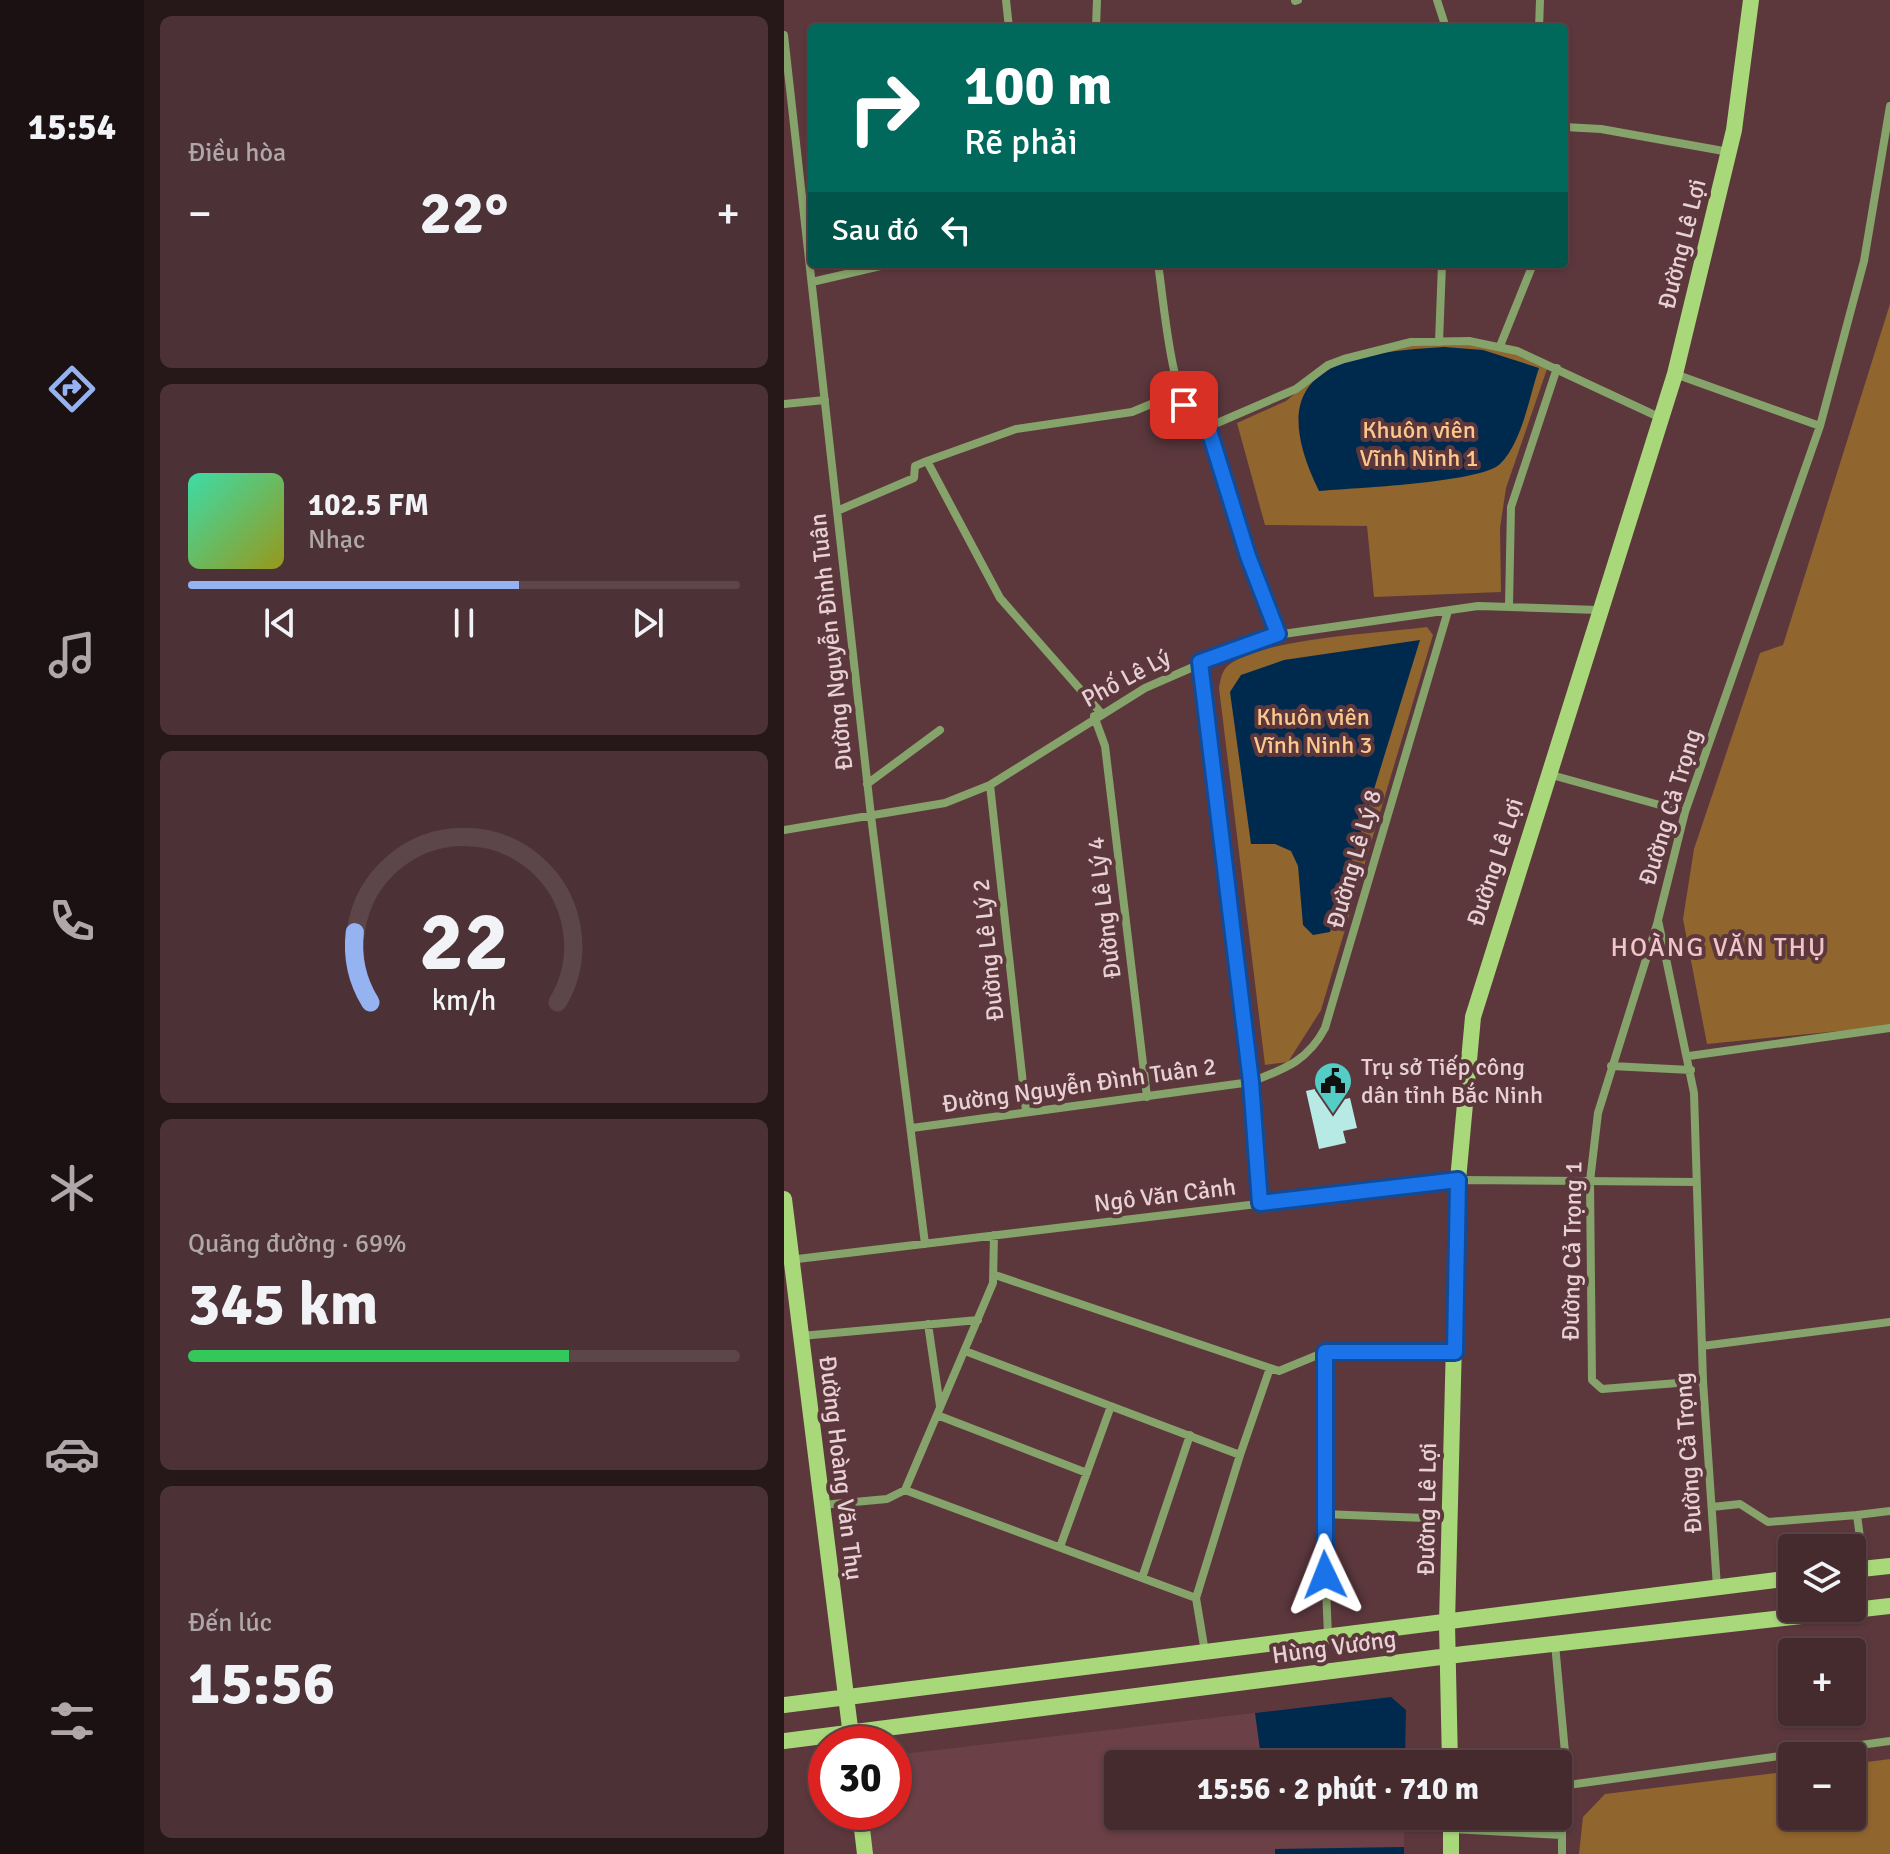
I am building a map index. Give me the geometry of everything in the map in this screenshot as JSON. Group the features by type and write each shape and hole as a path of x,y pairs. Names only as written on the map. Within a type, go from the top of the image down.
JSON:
{"main road":[{"name":"Đường Lê Lợi","path":"1450,1750 1447,1624 1452,1520 1458,1180 1473,1017 1598,610 1675,374 1729,152 1751,0"},
{"name":"Đường Hoàng Văn Thụ","path":"784,1199 788,1260 851,1726"},
{"path":"1866,1569 1890,1566"},
{"name":"Hùng Vương","path":"784,1705 1447,1624 1778,1580"},
{"name":"Hùng Vương","path":"912,1730 1448,1657 1890,1606"},
{"name":"Hùng Vương","path":"784,1741 808,1740"},
{"path":"862,1830 865,1854"},
{"path":"1451,1830 1451,1854"}],"street":[{"path":"1006,0 1009,24"},
{"path":"1096,24 1097,0"},
{"path":"1437,0 1445,24"},
{"path":"1539,24 1540,0"},
{"name":"Đường Nguyễn Đình Tuân","path":"784,35 808,247"},
{"name":"Đường Cả Trọng","path":"1717,1587 1703,1381 1691,1070 1658,920 1685,812 1820,426 1861,274 1890,106"},
{"path":"1568,127 1601,129 1729,152"},
{"name":"Đường Nguyễn Đình Tuân","path":"810,268 867,784 925,1244"},
{"path":"812,282 872,268"},
{"path":"1159,268 1180,392 1190,421 1200,428 1296,389 1328,365 1411,342 1469,341 1500,346 1557,368 1661,418"},
{"path":"1439,342 1442,268"},
{"path":"1500,346 1531,268"},
{"path":"1509,605 1511,507 1557,368"},
{"path":"1675,374 1820,426"},
{"path":"837,511 914,478 915,466 1016,429 1132,412 1180,392"},
{"path":"784,404 825,400"},
{"path":"1208,427 1248,556 1278,634"},
{"path":"927,461 1000,598 1097,714"},
{"name":"Phố Lê Lý","path":"784,830 945,803 990,785 1097,714 1200,662 1278,634 1509,605 1598,610"},
{"name":"Đường Lê Lý 8","path":"1251,1082 1299,1063 1314,1049 1325,1028 1448,611"},
{"path":"1200,662 1251,1082 1260,1203"},
{"name":"Đường Lê Lý 4","path":"1097,714 1105,746 1147,1097"},
{"path":"867,784 940,730"},
{"path":"1548,774 1685,812"},
{"name":"Đường Lê Lý 2","path":"990,785 1026,1111"},
{"name":"Đường Cả Trọng 1","path":"1658,920 1598,1113 1590,1181 1592,1380 1602,1389 1703,1381"},
{"path":"1689,1056 1890,1028"},
{"path":"1611,1066 1691,1070"},
{"name":"Đường Nguyễn Đình Tuân 2","path":"912,1128 1251,1082"},
{"name":"Ngô Văn Cảnh","path":"788,1260 1458,1180 1696,1182"},
{"path":"821,1505 887,1499 905,1490 995,1275 994,1235"},
{"path":"995,1275 1270,1368 1290,1369 1325,1352 1455,1352"},
{"path":"800,1336 978,1320"},
{"path":"1702,1346 1890,1322"},
{"path":"928,1324 939,1411"},
{"path":"965,1351 1240,1455"},
{"path":"1325,1352 1323,1514 1328,1637"},
{"path":"1205,1652 1196,1598 1270,1368"},
{"path":"1060,1547 1111,1406"},
{"path":"939,1411 1087,1473"},
{"path":"1142,1578 1190,1435"},
{"path":"905,1490 1196,1598"},
{"path":"1712,1507 1740,1504 1768,1522 1890,1511"},
{"path":"1323,1514 1452,1520"},
{"path":"1857,1515 1857,1534"},
{"path":"1555,1644 1565,1750"},
{"path":"1572,1784 1890,1741"},
{"path":"1519,1830 1562,1835"},
{"path":"1562,1830 1562,1854"}],"shaded area":[{"path":"1391,1697 1406,1710 1405,1750 1104,1750 1104,1830 1404,1830 1404,1854 873,1854 870,1830 912,1830 912,1753"}],"green space":[{"path":"1890,304 1890,1026 1707,1044 1683,919 1694,849 1760,653 1783,645"},
{"name":"Khuôn viên Vĩnh Ninh 1","path":"1471,344 1514,354 1547,369 1506,488 1500,528 1501,592 1374,597 1367,526 1265,525 1237,423 1286,401 1319,374 1339,363 1413,345"},
{"name":"Khuôn viên Vĩnh Ninh 3","path":"1427,627 1433,635 1321,1010 1288,1062 1265,1065 1219,688 1223,673 1233,662 1274,647"},
{"path":"1890,1759 1890,1854 1579,1854 1583,1817 1605,1794 1778,1773 1778,1830 1866,1830 1866,1762"}],"water":[{"path":"1444,347 1483,350 1539,368 1524,419 1508,455 1500,464 1468,476 1319,491 1303,450 1299,418 1305,393 1320,376 1343,363 1372,355"},
{"path":"1420,640 1330,932 1313,935 1303,925 1298,866 1291,851 1275,844 1251,844 1230,692 1241,675 1284,660"},
{"path":"1391,1697 1406,1710 1405,1750 1260,1750 1255,1713"},
{"path":"1404,1847 1404,1854 1275,1854 1275,1849"}],"building":[{"name":"Trụ sở Tiếp công dân tỉnh Bắc Ninh","path":"1332,1085 1336,1101 1350,1098 1357,1128 1343,1131 1346,1143 1319,1149 1306,1091"}],"place":[{"name":"Trụ sở Tiếp công dân tỉnh Bắc Ninh","path":"1333,1115"}],"district":[{"name":"HOÀNG VĂN THỤ","path":"1719,948"}],"route":[{"path":"1184,405 1190,421 1200,428 1208,427 1248,556 1278,634 1262,637 1200,662 1251,1082 1260,1203 1458,1180 1455,1352 1325,1352 1325,1575"}]}
